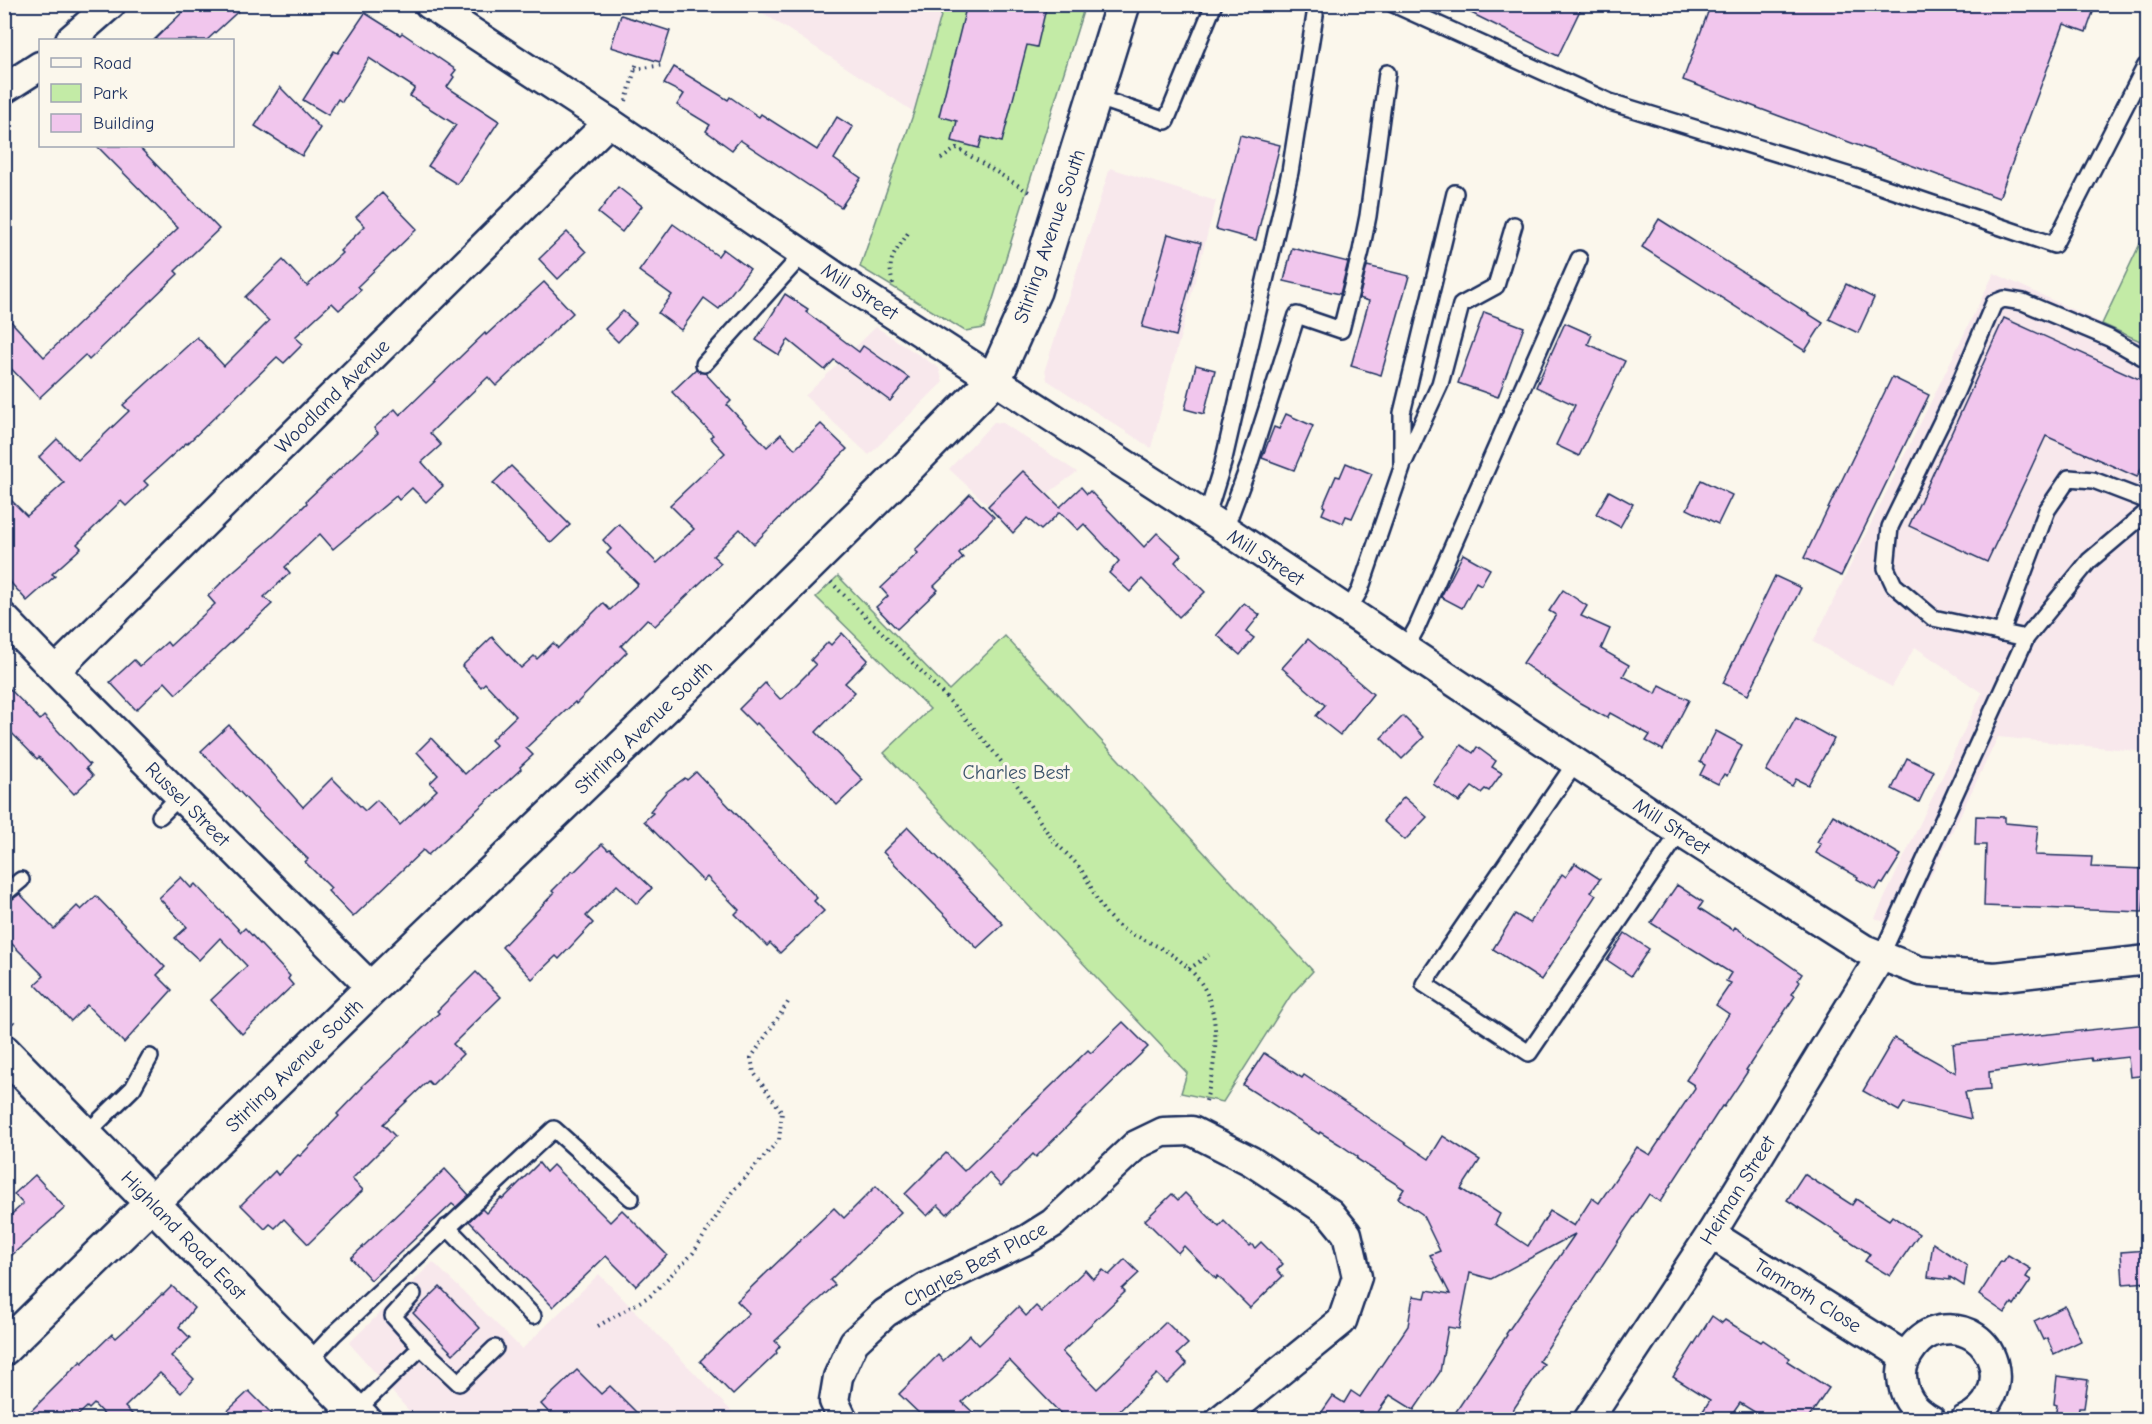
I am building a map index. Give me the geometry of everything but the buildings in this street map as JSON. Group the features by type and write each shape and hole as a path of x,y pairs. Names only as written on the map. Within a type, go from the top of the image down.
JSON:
{"street":[{"path":"71,39 111,4"},
{"name":"Mill Street","path":"429,4 616,117 801,253 995,378 1680,832 1854,942 1881,957 1920,971 1995,977 2148,960"},
{"name":"Stirling Avenue South","path":"4,1348 372,988 687,685 995,378 1034,291 1123,4"},
{"path":"4,88 39,67"},
{"name":"Woodland Avenue","path":"55,671 616,117"},
{"name":"Russel Street","path":"4,618 372,988"},
{"name":"Heiman Street","path":"1588,1419 1711,1234 1881,957"},
{"name":"Highland Road East","path":"4,1052 360,1415"},
{"name":"Charles Best Place","path":"843,1419 834,1401 838,1377 854,1342 885,1313 925,1288 1026,1240 1053,1223 1136,1144 1163,1132 1192,1131 1251,1161 1330,1213 1347,1234 1357,1277 1342,1321 1220,1419"},
{"name":"Tamroth Close","path":"1711,1234 1906,1357"},
{"path":"1931,1419 1918,1412 1910,1404 1903,1389 1902,1372 1906,1357 1918,1340 1932,1332 1949,1329 1965,1332 1979,1340 1990,1352 1995,1366 1996,1383 1990,1398 1976,1415 1965,1419"}],"lane":[{"path":"1095,98 1166,121 1214,4"},
{"path":"1394,4 1610,102 1857,178 2054,245 2145,67 2148,67"},
{"path":"1215,524 1223,462 1290,172 1315,15"},
{"path":"1215,524 1249,465 1297,315 1341,330 1368,216 1387,74"},
{"path":"1402,468 1402,413 1455,193"},
{"path":"1348,611 1360,590 1402,468 1440,384 1461,305 1496,286 1514,225"},
{"path":"704,364 801,253"},
{"path":"1405,649 1417,627 1580,259"},
{"path":"2026,638 1933,618 1894,585 1886,568 1890,527 1956,392 1994,303 2004,298 2023,302 2109,338 2148,360"},
{"path":"2001,633 2047,510 2069,478 2093,480 2148,501"},
{"path":"1881,957 2026,638 2089,561 2148,511"},
{"path":"1576,762 1424,984 1529,1053 1680,832"},
{"path":"160,816 180,796"},
{"path":"4,894 21,880"},
{"path":"86,1134 133,1088 150,1057"},
{"path":"308,1362 334,1334 554,1129 631,1198"},
{"path":"447,1227 533,1316"},
{"path":"414,1294 393,1316 421,1347 459,1383 495,1348"},
{"path":"360,1415 421,1347"}],"path":[{"path":"616,117 637,62"},
{"path":"635,69 664,65"},
{"path":"941,159 957,148 1029,192"},
{"path":"894,290 889,268 892,257 908,233"},
{"path":"829,579 961,715 1003,765 1055,842 1083,872 1098,905 1114,922 1131,934 1154,944 1195,974 1207,994 1215,1024 1216,1049 1212,1080 1205,1105"},
{"path":"1189,969 1209,955"},
{"path":"598,1326 650,1296 693,1253 732,1192 779,1140 782,1112 754,1073 751,1058 789,1001"}],"shaded area":[{"path":"751,5 944,5 914,112"},
{"path":"1110,168 1216,201 1151,448 1047,380 1045,369"},
{"path":"1994,273 2147,344 2147,752 1998,737 1904,931 1875,918 1982,693 1915,647 1892,687 1813,642"},
{"path":"876,327 939,368 943,382 869,455 805,396"},
{"path":"994,422 1003,423 1077,472 1047,494 1013,528 949,469"},
{"path":"433,1262 522,1349 599,1274 739,1419 416,1419 349,1343"}],"green space":[{"path":"944,5 1085,5 984,328 965,331 860,267 914,112"},
{"path":"2147,229 2147,344 2102,324"},
{"name":"Charles Best","path":"838,576 949,690 1005,636 1313,971 1291,995 1223,1102 1181,1093 1187,1073 884,753 930,709 816,597"}]}
